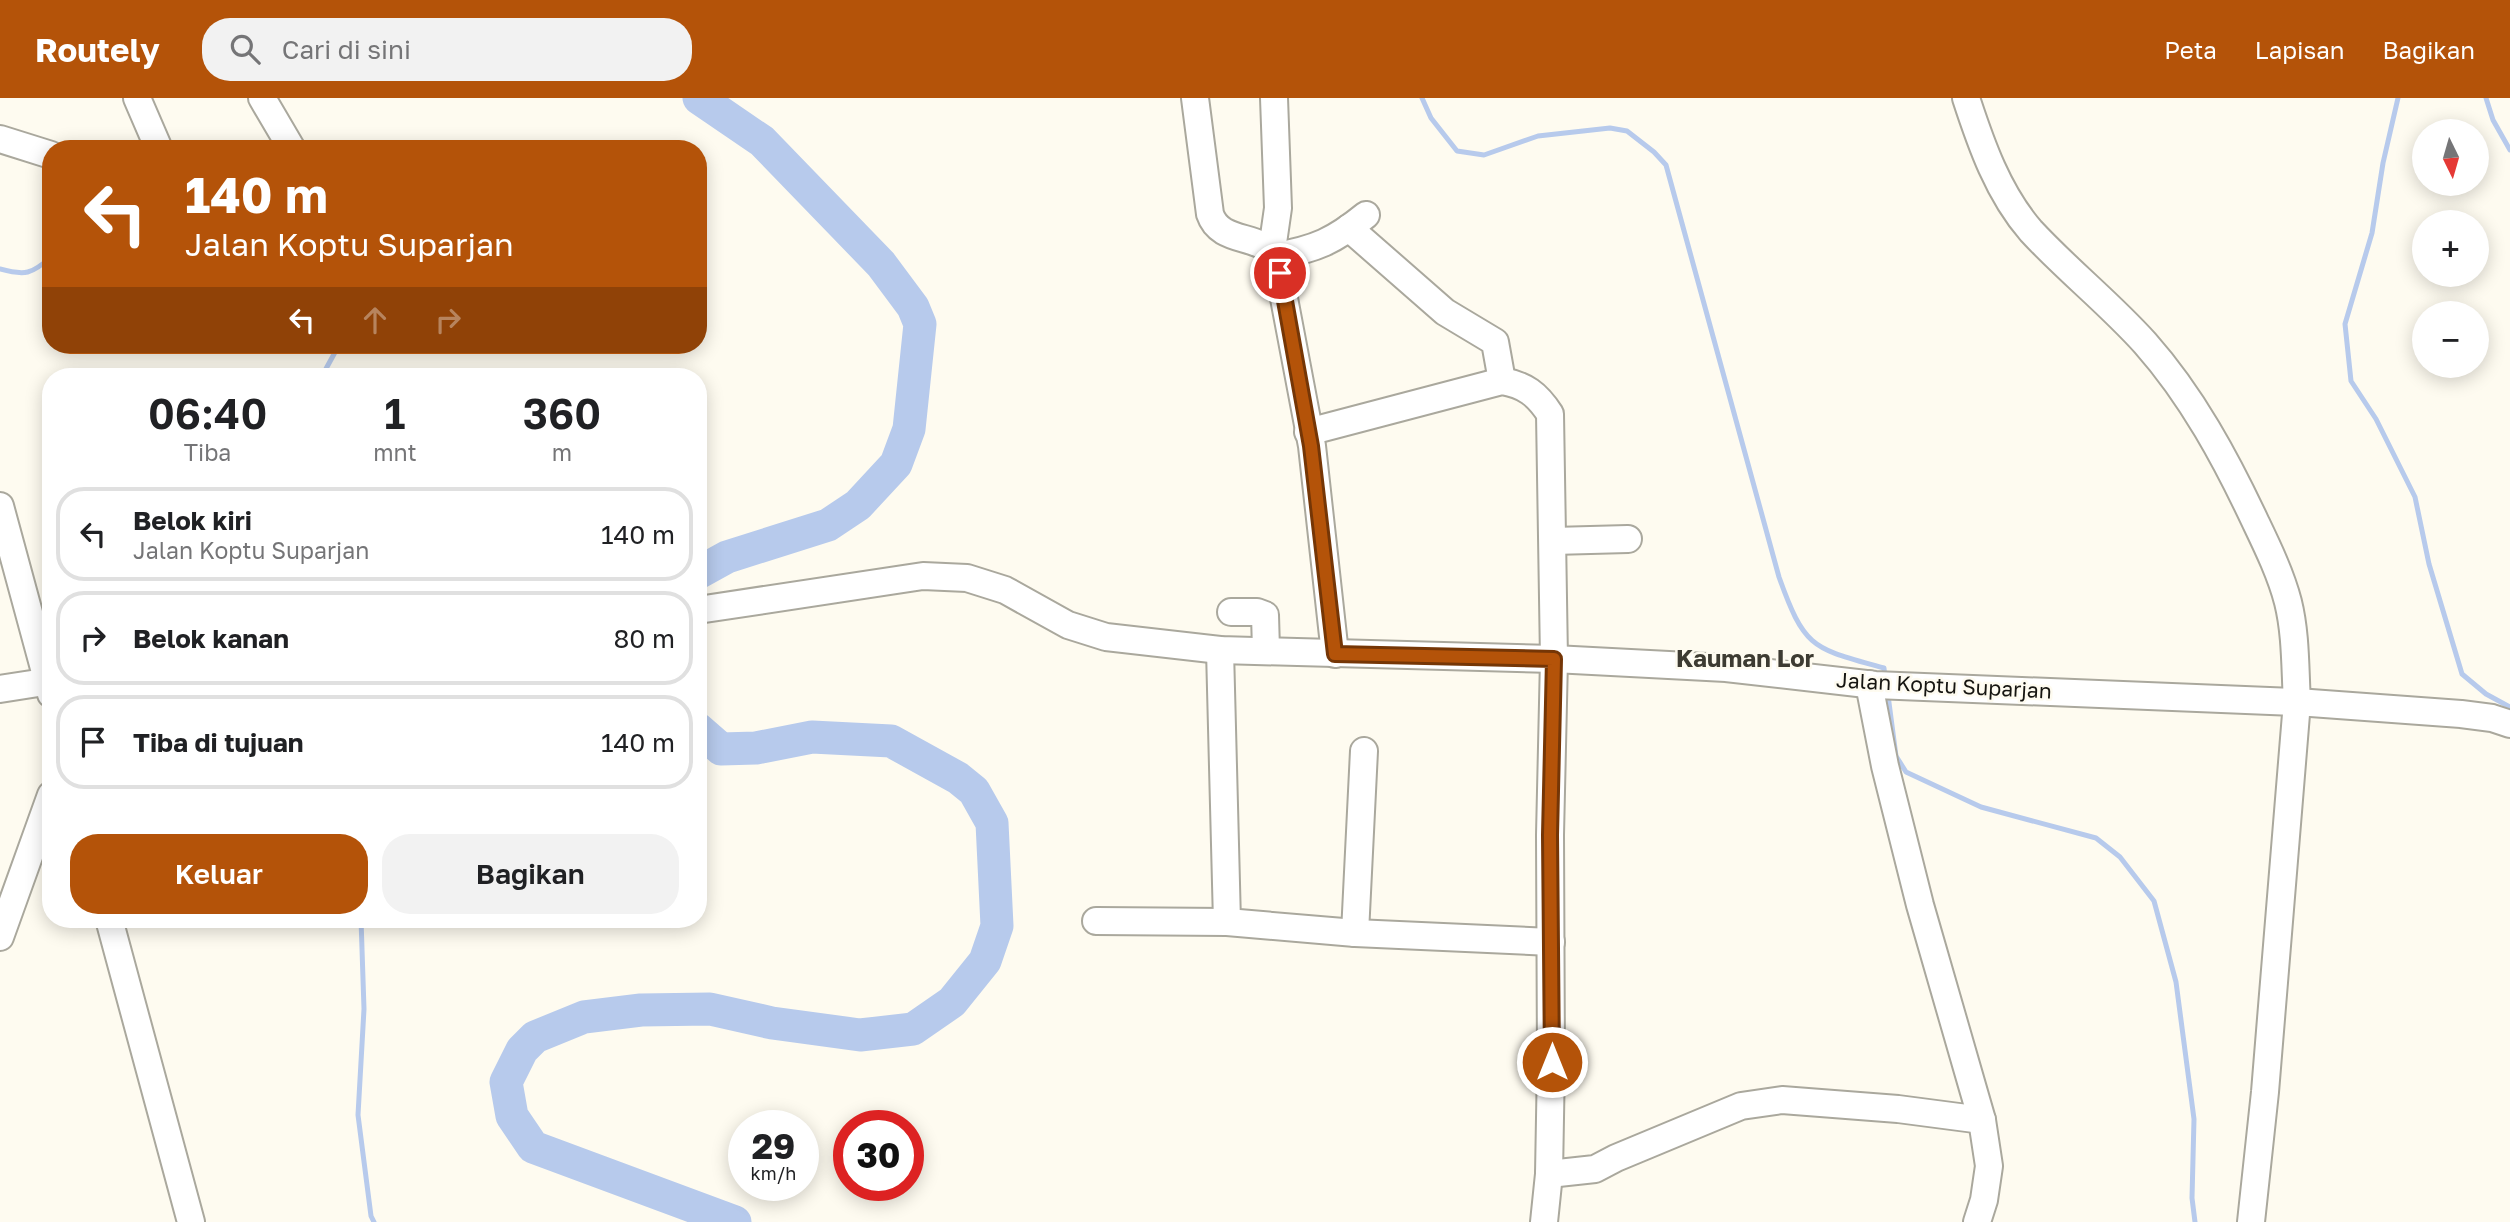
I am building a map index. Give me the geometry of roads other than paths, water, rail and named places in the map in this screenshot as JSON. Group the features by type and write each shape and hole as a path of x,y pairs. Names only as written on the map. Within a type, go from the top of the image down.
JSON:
{"street":[{"path":"137,98 155,140"},
{"path":"262,98 287,140"},
{"path":"1195,98 1210,214 1213,223 1221,231 1274,253 1306,250 1348,228 1445,312 1495,342 1502,381"},
{"path":"1274,98 1278,208 1274,253 1308,432 1329,587 1335,654"},
{"path":"1966,98 1984,152 2007,197 2030,230 2128,325 2166,367 2197,413 2234,476 2271,555 2288,601 2295,647 2297,702 2265,1091 2251,1222"},
{"path":"0,139 42,152"},
{"path":"1308,432 1502,381 1519,384 1540,399 1550,414 1554,659 1550,835 1549,1174 1544,1222"},
{"path":"0,506 42,656"},
{"path":"1553,541 1628,539"},
{"name":"Jalan Koptu Suparjan","path":"710,609 923,576 967,579 1005,590 1068,625 1106,637 1220,650 1554,659 1726,668 1872,684 2297,702 2461,714 2492,718 2510,724"},
{"path":"1231,612 1257,612 1265,615 1266,650"},
{"path":"1220,650 1227,922"},
{"path":"1872,684 1885,766 1920,905 1982,1120 1989,1166 1977,1222"},
{"path":"0,689 42,686"},
{"path":"1355,933 1364,751"},
{"path":"0,937 42,820"},
{"path":"1096,921 1227,922 1355,933 1551,942"},
{"path":"111,928 191,1222"},
{"path":"1549,1174 1595,1169 1741,1106 1782,1100 1898,1109 1982,1120"}],"waterway":[{"path":"699,98 762,141 881,264 913,307 920,324 909,429 896,464 858,505 828,525 727,557 707,568"},
{"path":"1422,98 1431,118 1457,151 1484,155 1538,136 1610,128 1627,131 1666,165 1779,577 1788,601 1805,633 1815,642 1841,656 1884,668 1885,678"},
{"path":"2398,98 2383,163 2372,233 2345,324 2351,381 2376,419 2415,497 2429,564 2462,674 2486,694 2510,707"},
{"path":"2486,98 2493,120 2510,150"},
{"path":"0,269 22,273 42,264"},
{"path":"326,368 334,354"},
{"path":"1888,695 1896,756 1906,772 1981,807 2096,838 2120,857 2154,901 2176,982 2194,1119 2192,1198 2195,1222"},
{"path":"707,737 721,749 756,748 812,737 891,741 958,778 974,791 992,823 997,926 985,961 952,1002 913,1029 860,1035 772,1023 710,1009 641,1010 584,1017 535,1037 522,1050 506,1082 512,1116 533,1147 735,1222"},
{"path":"361,928 364,1009 358,1115 374,1222"}],"district":[{"name":"Kauman Lor","path":"1745,657"}]}
